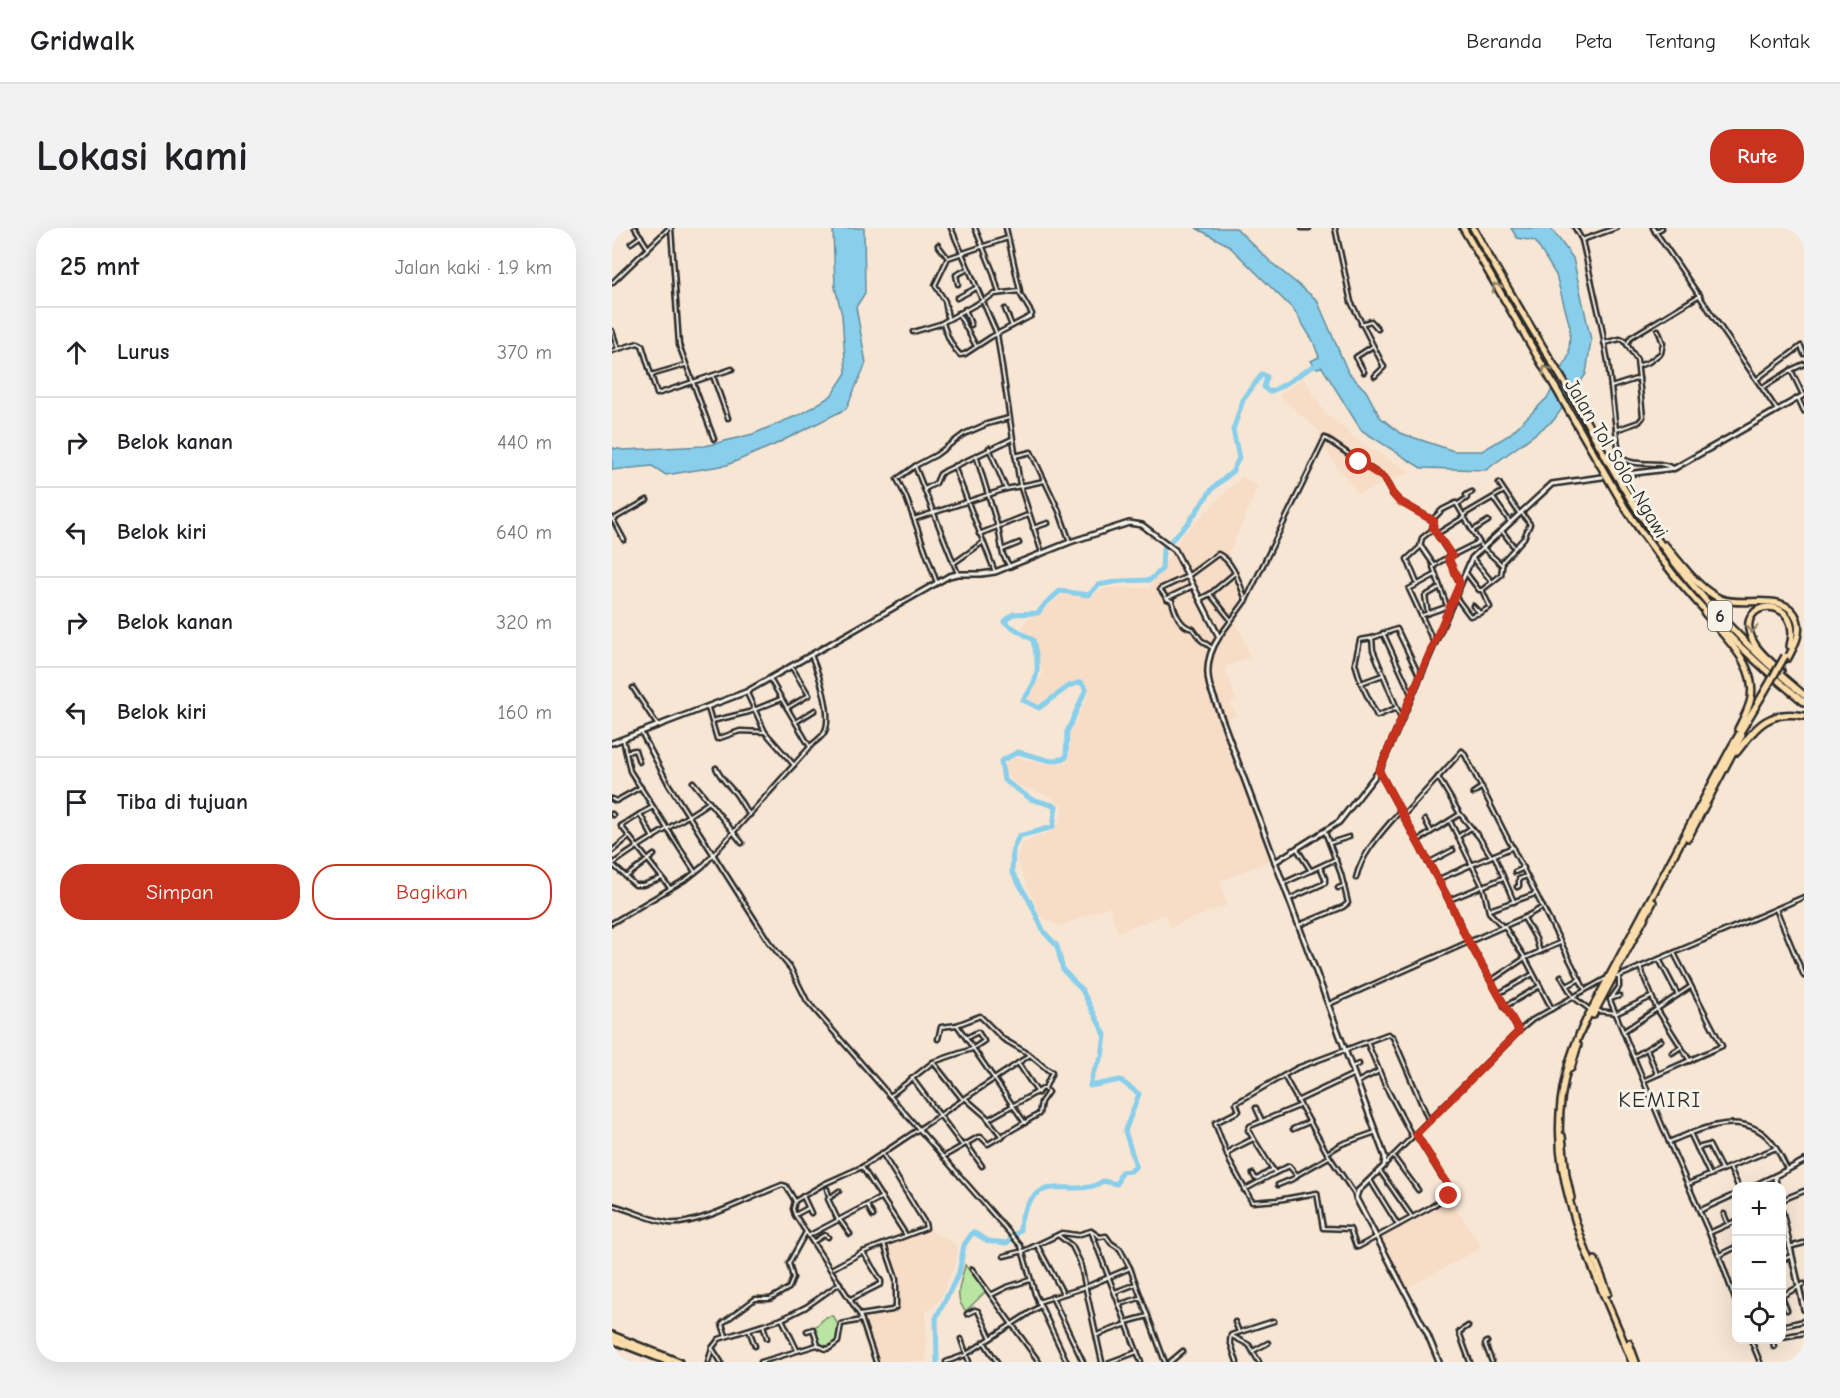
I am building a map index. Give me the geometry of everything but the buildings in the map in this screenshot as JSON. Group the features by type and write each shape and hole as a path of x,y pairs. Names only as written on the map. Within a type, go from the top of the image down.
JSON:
{"highway":[{"name":"Jalan Tol Solo–Ngawi","path":"1463,228 1525,338 1544,365 1637,526 1693,596 1754,659 1804,702"},
{"name":"Jalan Tol Solo–Ngawi","path":"1473,228 1648,526 1704,599 1750,648 1804,694"},
{"path":"1634,1360 1571,1196 1563,1144 1562,1120 1565,1097 1575,1056 1587,1025 1763,697 1796,644 1799,627 1795,616 1787,607 1774,602 1732,602 1713,595 1697,581 1648,526"},
{"path":"1693,596 1740,657 1751,679 1751,699 1732,746"},
{"path":"1786,657 1793,638 1795,627 1793,619 1780,607 1764,608 1757,612 1751,620 1752,639 1804,694"},
{"path":"1634,1360 1597,1276 1566,1192 1559,1143 1561,1099 1571,1054 1580,1031 1732,746 1763,697"},
{"path":"1725,768 1748,738 1767,719 1785,714 1804,716"},
{"path":"612,1335 668,1360"},
{"path":"612,1340 679,1362"}],"street":[{"path":"635,228 648,248"},
{"path":"612,284 670,228"},
{"path":"670,228 679,345 714,439"},
{"path":"951,228 997,334 1020,485 1042,553"},
{"path":"975,228 999,293"},
{"path":"943,323 950,341 959,354 965,354 1032,315 1018,291 1020,291 1016,266 1006,228"},
{"path":"1302,228 1309,228"},
{"path":"1335,228 1350,302 1384,367 1375,376"},
{"path":"1575,228 1582,240 1604,343 1618,452 1629,474"},
{"path":"1582,240 1616,228"},
{"path":"1662,228 1654,230 1758,379 1777,410"},
{"path":"631,243 641,236"},
{"path":"948,319 945,301 935,285 948,258 1008,238"},
{"path":"938,245 948,258"},
{"path":"958,284 956,275 968,269"},
{"path":"957,298 976,288"},
{"path":"913,332 943,323 965,309 999,293 1018,291"},
{"path":"1628,342 1631,337 1700,295"},
{"path":"965,309 971,325"},
{"path":"1005,309 1012,327"},
{"path":"958,313 976,346"},
{"path":"1361,324 1371,321 1378,329"},
{"path":"1638,366 1649,362 1661,352 1663,343 1658,330"},
{"path":"612,332 618,349"},
{"path":"1604,343 1620,339 1628,342 1636,356 1640,378 1643,417 1639,422 1616,430"},
{"path":"612,351 638,343 642,345 657,394 732,369"},
{"path":"1364,372 1356,357 1373,346"},
{"path":"1758,379 1801,346 1804,354"},
{"path":"1763,387 1804,364"},
{"path":"651,375 685,365"},
{"path":"1619,475 1674,469 1804,395 1793,379 1791,370"},
{"path":"713,376 728,418"},
{"path":"1611,387 1640,378"},
{"path":"1798,398 1804,411"},
{"path":"937,583 905,494 897,479 915,466 936,456 968,432 1009,418"},
{"path":"1386,1163 1210,687 1208,660 1212,648 1230,619 1246,600 1325,438 1384,478 1399,501 1432,520 1433,528 1450,557 1460,583"},
{"path":"924,489 936,483 940,474 954,466 1012,439"},
{"path":"990,448 1006,489"},
{"path":"1015,456 1031,451 1059,511 1070,542"},
{"path":"976,455 998,527 1002,550 1010,567"},
{"path":"1623,459 1665,465 1674,469"},
{"path":"1654,464 1655,471"},
{"path":"915,466 958,574"},
{"path":"954,466 995,572"},
{"path":"1275,862 1339,822 1379,771 1435,644 1449,605 1472,558 1553,483 1602,477"},
{"path":"913,519 1006,489 1044,481"},
{"path":"1482,590 1501,575 1506,557 1524,538 1530,526 1499,483"},
{"path":"1437,534 1504,491"},
{"path":"1432,520 1442,510 1467,498 1466,495 1472,492"},
{"path":"1493,498 1510,522"},
{"path":"624,540 612,519 647,500"},
{"path":"1457,504 1482,548 1502,565"},
{"path":"979,534 1028,514"},
{"path":"612,743 746,692 937,583 958,574 978,575 995,572 1070,542 1132,522 1142,525 1176,552 1219,637"},
{"path":"1472,531 1488,522"},
{"path":"1033,528 1048,523"},
{"path":"1417,584 1407,561 1421,546 1422,537 1433,528"},
{"path":"1501,530 1515,548"},
{"path":"1434,565 1479,542"},
{"path":"954,563 982,543"},
{"path":"1002,550 1019,543"},
{"path":"1421,546 1434,565 1432,568 1439,588 1449,605"},
{"path":"1212,648 1201,640 1193,629 1186,627 1175,612 1172,601 1167,599 1160,589 1188,576 1218,554 1224,557 1235,573 1246,600"},
{"path":"1472,558 1492,582"},
{"path":"1455,596 1470,616 1490,606 1482,590 1479,590 1465,572"},
{"path":"1200,599 1210,594 1235,573"},
{"path":"1435,575 1409,589 1435,644"},
{"path":"1167,599 1193,586"},
{"path":"1428,613 1425,596 1439,588"},
{"path":"1210,594 1230,619"},
{"path":"1422,615 1449,605"},
{"path":"1473,606 1479,612"},
{"path":"1396,708 1377,716 1361,683 1355,663 1361,639 1372,638 1395,629 1420,678"},
{"path":"1383,633 1412,696"},
{"path":"1372,638 1372,650 1402,721"},
{"path":"612,923 695,872 714,855 823,734 826,725 824,688 811,654"},
{"path":"787,708 809,695 791,666"},
{"path":"1361,683 1383,675"},
{"path":"770,679 810,746"},
{"path":"633,688 658,726"},
{"path":"746,692 765,732 794,765"},
{"path":"712,722 781,699"},
{"path":"708,708 717,740 740,732 765,732"},
{"path":"796,722 815,710"},
{"path":"641,732 689,816 772,947 791,969 810,1005 1024,1251 1038,1302 1067,1362"},
{"path":"623,739 630,771 695,872"},
{"path":"626,752 635,750 639,762"},
{"path":"1356,878 1358,870 1374,843 1462,751 1585,990"},
{"path":"716,768 726,785 736,794 741,805 750,815"},
{"path":"1379,771 1492,980 1497,994 1519,1031"},
{"path":"1438,777 1460,814 1492,856 1514,902"},
{"path":"693,782 742,843"},
{"path":"612,799 616,801 641,787"},
{"path":"1473,793 1482,787"},
{"path":"662,878 638,885 612,864 709,802"},
{"path":"654,806 621,826 670,888"},
{"path":"640,814 653,838"},
{"path":"1416,841 1460,814"},
{"path":"1425,820 1431,832"},
{"path":"1450,821 1473,864 1483,887 1489,910 1525,958 1552,1009"},
{"path":"1459,836 1471,828"},
{"path":"1298,925 1347,904 1344,886 1325,832"},
{"path":"612,851 629,837"},
{"path":"1330,843 1349,837"},
{"path":"1438,879 1513,847"},
{"path":"1297,849 1311,871"},
{"path":"1428,863 1453,850"},
{"path":"627,876 654,855"},
{"path":"1283,884 1336,860"},
{"path":"1289,900 1325,883 1320,867"},
{"path":"1515,872 1524,868"},
{"path":"1517,887 1520,879 1527,876"},
{"path":"1449,900 1503,878"},
{"path":"1338,888 1344,886"},
{"path":"1489,910 1536,894"},
{"path":"1610,999 1619,987 1618,976 1804,897"},
{"path":"1329,1004 1524,918 1543,907"},
{"path":"1776,909 1804,976"},
{"path":"1524,918 1536,939 1540,952"},
{"path":"1492,980 1525,958 1560,943"},
{"path":"1644,1080 1722,1046 1674,953"},
{"path":"1659,959 1678,995"},
{"path":"1640,967 1657,1009 1690,1061"},
{"path":"1497,994 1533,974"},
{"path":"1561,976 1573,997 1588,1009"},
{"path":"1567,986 1580,979"},
{"path":"1356,1196 1358,1191 1519,1031 1532,1020 1605,980"},
{"path":"1504,1007 1540,986"},
{"path":"1624,1031 1690,987"},
{"path":"1610,999 1619,996"},
{"path":"1598,1011 1617,1013 1652,997"},
{"path":"1610,999 1732,1290"},
{"path":"938,1039 941,1027 957,1025 980,1016 1006,1042 1030,1055 1053,1072 1045,1088 1038,1093 987,1119"},
{"path":"957,1025 1025,1123"},
{"path":"890,1096 933,1062 972,1049 984,1041 978,1032 966,1038"},
{"path":"1416,1134 1452,1193 1377,1238 1357,1247 1350,1229 1325,1229 1322,1226 1317,1193 1252,1202 1227,1155 1215,1124 1239,1111 1236,1103 1284,1076 1308,1064 1385,1034 1392,1035 1429,1121"},
{"path":"1635,1056 1661,1040"},
{"path":"1367,1042 1386,1087 1412,1137"},
{"path":"1672,1053 1681,1047"},
{"path":"1647,1049 1658,1075"},
{"path":"876,1362 860,1315 795,1215 793,1209 795,1201 862,1167 1030,1055"},
{"path":"933,1062 964,1099 987,1119 1002,1137"},
{"path":"1018,1062 1038,1093"},
{"path":"1351,1067 1359,1064"},
{"path":"1357,1082 1379,1071"},
{"path":"1297,1101 1354,1074"},
{"path":"1284,1076 1328,1155 1356,1196 1439,1362"},
{"path":"912,1078 962,1145"},
{"path":"943,1157 979,1137 987,1144 1040,1113 1041,1100 1048,1093 1045,1088"},
{"path":"1275,1173 1252,1139 1248,1128 1299,1106"},
{"path":"1256,1108 1262,1121"},
{"path":"1293,1129 1309,1122"},
{"path":"1669,1142 1711,1125 1749,1126 1765,1136 1776,1148 1787,1169"},
{"path":"1278,1185 1295,1178 1341,1144 1376,1132"},
{"path":"1690,1133 1710,1175"},
{"path":"1227,1155 1233,1149 1252,1139"},
{"path":"966,1143 982,1166"},
{"path":"1697,1148 1709,1144 1722,1170"},
{"path":"1688,1184 1776,1148"},
{"path":"832,1269 863,1252 925,1229 926,1225 882,1154"},
{"path":"1394,1156 1418,1190"},
{"path":"1762,1182 1804,1161"},
{"path":"1244,1190 1289,1166 1297,1175"},
{"path":"862,1167 907,1236"},
{"path":"1730,1168 1736,1182"},
{"path":"1253,1174 1257,1179 1273,1169"},
{"path":"1380,1171 1412,1217"},
{"path":"1774,1176 1775,1182"},
{"path":"1370,1180 1398,1225"},
{"path":"612,1205 665,1222 679,1224 701,1218 782,1185 786,1186 795,1201"},
{"path":"827,1189 830,1205 850,1233"},
{"path":"829,1196 839,1191"},
{"path":"1786,1198 1804,1191"},
{"path":"803,1196 811,1213"},
{"path":"1700,1211 1732,1196"},
{"path":"809,1235 882,1197"},
{"path":"867,1205 873,1216"},
{"path":"795,1215 808,1208"},
{"path":"1724,1214 1728,1224"},
{"path":"1709,1233 1732,1223"},
{"path":"726,1336 723,1323 755,1299 770,1299 787,1291 793,1278 789,1263 806,1231"},
{"path":"1091,1231 1141,1362"},
{"path":"1004,1256 1024,1251 1065,1233 1077,1235 1091,1231 1100,1237 1106,1236 1111,1244 1119,1248 1130,1268 1165,1362"},
{"path":"813,1242 824,1235 828,1237"},
{"path":"1058,1235 1074,1248 1080,1262 1102,1362"},
{"path":"1786,1236 1804,1309"},
{"path":"1789,1247 1804,1243"},
{"path":"860,1315 893,1310 896,1307 896,1279 884,1244"},
{"path":"1037,1244 1063,1293"},
{"path":"1719,1255 1732,1250"},
{"path":"851,1299 878,1286 881,1282 863,1252"},
{"path":"1786,1258 1791,1256"},
{"path":"1038,1302 1086,1287 1130,1268"},
{"path":"972,1269 1039,1362"},
{"path":"991,1295 1007,1287 1031,1280"},
{"path":"707,1362 718,1340 782,1319 806,1307 840,1283"},
{"path":"1115,1292 1136,1284"},
{"path":"1786,1294 1804,1284"},
{"path":"1052,1297 1083,1362"},
{"path":"1120,1304 1141,1297"},
{"path":"946,1362 965,1355 1040,1306"},
{"path":"967,1314 978,1311 991,1338"},
{"path":"1096,1335 1148,1316"},
{"path":"782,1319 797,1350"},
{"path":"761,1362 818,1345 830,1348 838,1342 841,1324 862,1320"},
{"path":"1235,1322 1239,1332"},
{"path":"1231,1335 1274,1322"},
{"path":"1787,1325 1804,1322"},
{"path":"763,1325 767,1338"},
{"path":"1468,1326 1459,1332 1470,1362"},
{"path":"807,1331 813,1329 818,1345"},
{"path":"749,1330 755,1346"},
{"path":"1786,1336 1804,1333"},
{"path":"1231,1335 1248,1344 1259,1362"},
{"path":"1231,1335 1230,1341 1237,1362"},
{"path":"961,1339 969,1362"},
{"path":"984,1342 997,1362"},
{"path":"1487,1342 1485,1344 1492,1362"},
{"path":"1254,1351 1268,1343"},
{"path":"1753,1344 1760,1362"},
{"path":"712,1348 721,1362"},
{"path":"1170,1362 1183,1351"},
{"path":"1110,1362 1137,1352"}],"shaded area":[{"path":"1303,378 1325,413 1363,445 1411,472 1358,494 1318,441 1320,432 1279,395"},
{"path":"1241,477 1258,486 1225,562 1249,604 1236,622 1250,657 1225,667 1236,700 1230,704 1236,715 1222,722 1271,860 1220,881 1227,905 1170,927 1165,914 1118,932 1109,906 1060,926 1041,917 1017,861 1020,845 1050,832 1061,820 1063,806 1050,796 1017,785 1005,773 1005,761 1013,757 1050,765 1067,763 1070,758 1070,734 1089,693 1081,678 1037,705 1027,700 1043,673 1034,639 1022,628 1027,619 1041,613 1061,595 1091,597 1106,588 1149,588 1183,535"},
{"path":"1450,1200 1482,1247 1407,1288 1378,1240"},
{"path":"926,1228 958,1246 956,1262 940,1300 926,1312 926,1362 876,1362 860,1315 894,1309 896,1279 884,1244"}],"green space":[{"path":"965,1265 986,1291 966,1311 959,1295"},
{"path":"832,1316 838,1325 839,1335 833,1345 826,1347 819,1344 814,1328 826,1317"}],"water":[{"path":"833,228 864,228 865,293 856,307 866,363 846,409 774,445 727,465 666,475 652,466 612,470 612,448 624,450 705,446 753,434 803,413 831,396 846,373 842,315 835,287"},
{"path":"1196,228 1236,228 1273,264 1317,300 1348,372 1366,391 1380,417 1400,433 1454,451 1482,451 1509,435 1548,397 1569,355 1570,327 1556,275 1535,241 1517,238 1511,228 1551,228 1573,258 1591,340 1586,374 1554,420 1486,470 1421,468 1361,430 1322,367 1317,368 1311,361 1319,357 1313,341 1294,310 1228,245"}],"waterway":[{"path":"937,1362 936,1318 959,1273 964,1245 973,1232 988,1241 1007,1243 1020,1230 1023,1214 1035,1195 1053,1188 1083,1188 1103,1181 1117,1184 1121,1172 1131,1171 1136,1166 1125,1131 1139,1094 1120,1080 1090,1086 1093,1073 1102,1056 1105,1035 1082,990 1063,970 1057,946 1044,932 1012,872 1013,849 1019,836 1053,827 1056,806 1031,799 1004,780 1001,761 1018,752 1051,761 1066,758 1067,732 1086,689 1081,682 1069,686 1039,708 1023,700 1036,678 1037,664 1033,640 1004,622 1013,614 1038,613 1060,591 1089,595 1098,585 1150,580 1162,569 1163,549 1189,522 1212,489 1232,472 1239,458 1233,430 1243,400 1262,374 1267,377 1264,387 1269,392 1320,363"}],"district":[{"name":"KEMIRI","path":"1660,1099"}],"route":[{"path":"1359,462 1384,478 1399,501 1434,521 1433,528 1452,556 1448,558 1460,583 1379,771 1449,900 1464,933 1519,1031 1416,1134 1452,1191 1449,1196"}]}
